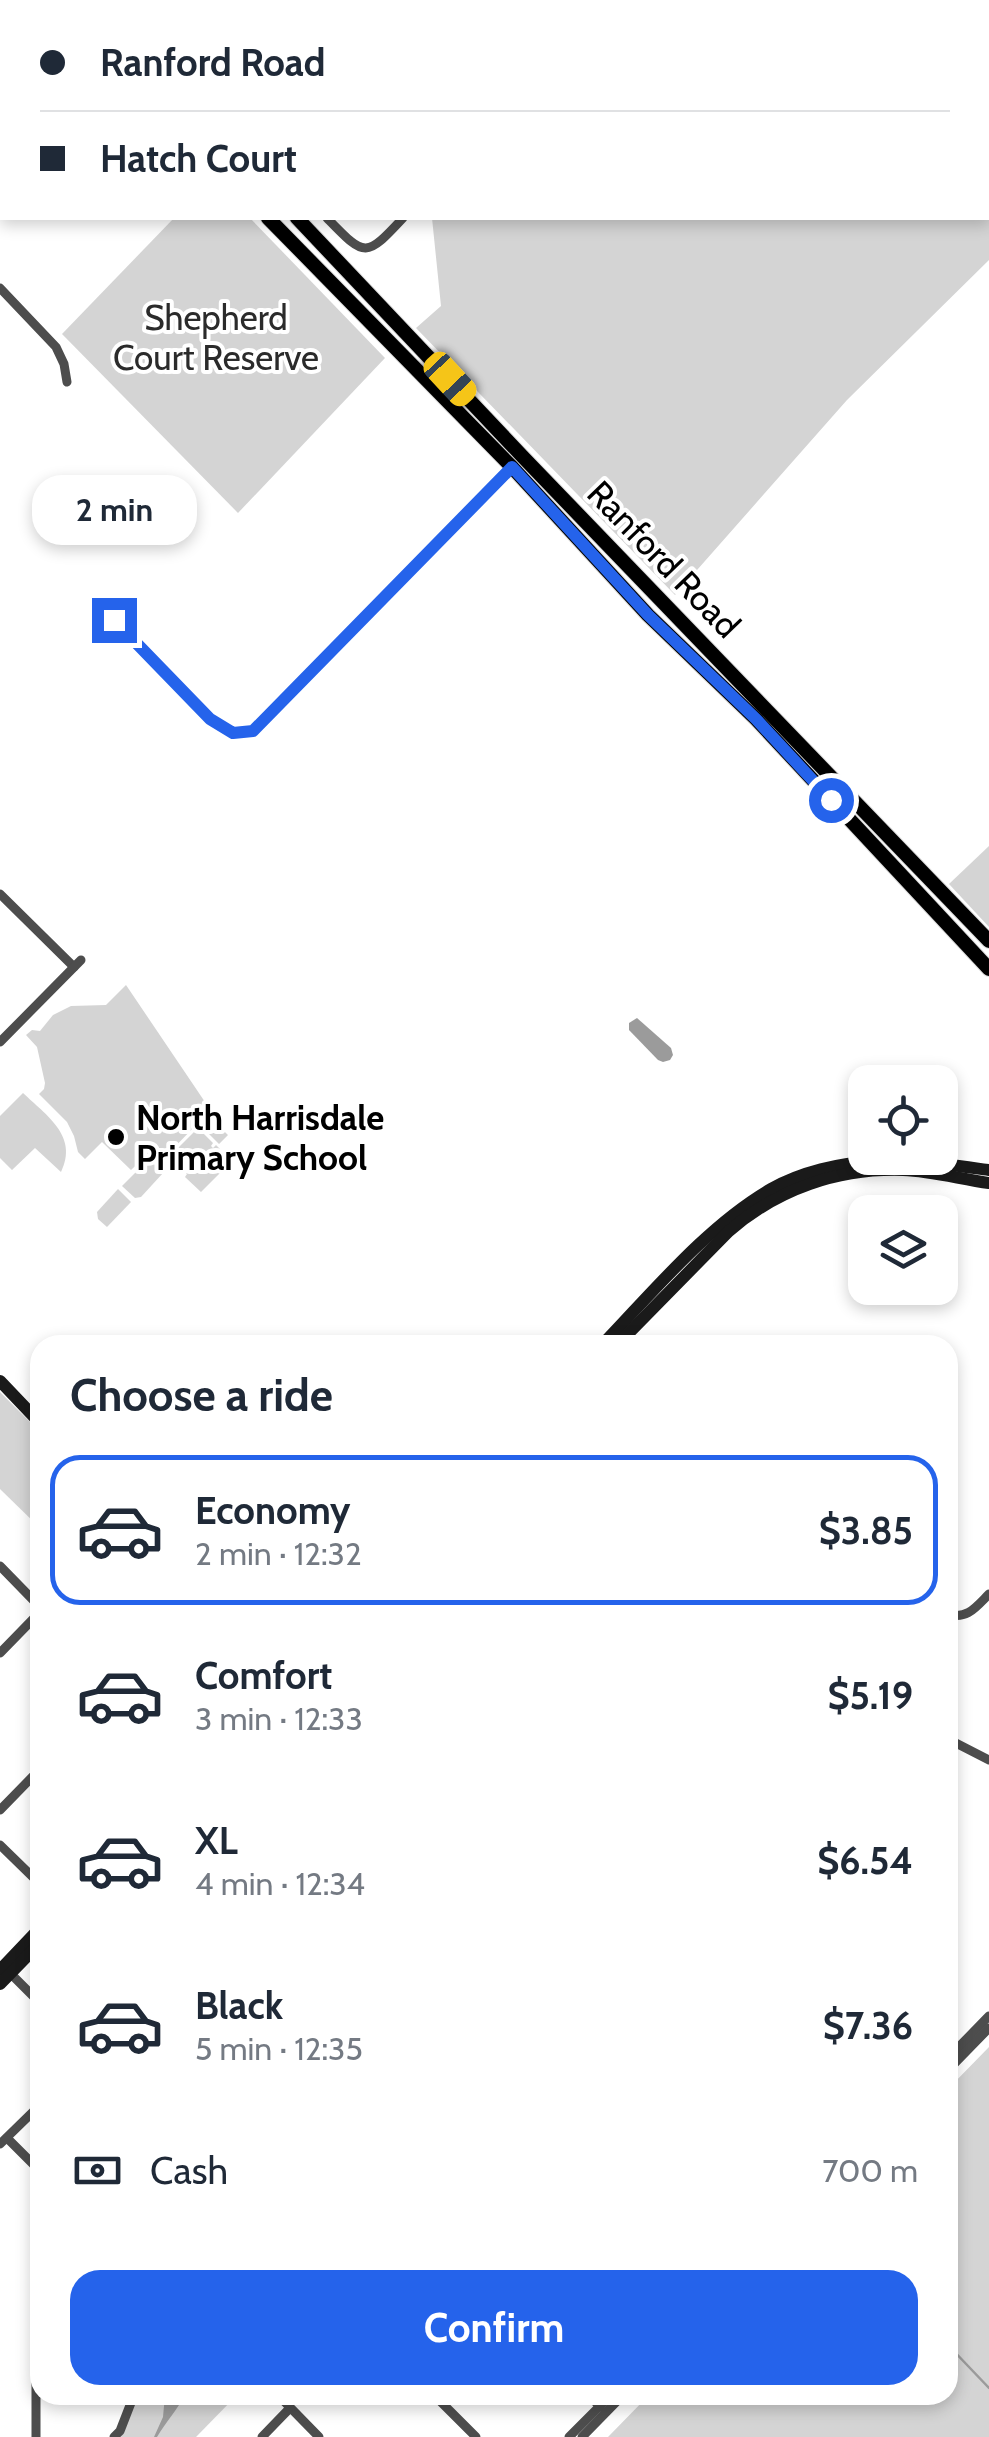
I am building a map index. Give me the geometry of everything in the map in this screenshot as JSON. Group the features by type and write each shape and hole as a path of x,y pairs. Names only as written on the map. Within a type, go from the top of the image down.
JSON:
{"main road":[{"name":"Ranford Road","path":"270,220 518,462 989,941"},
{"name":"Ranford Road","path":"299,220 518,462 648,615 756,719 989,969"}],"street":[{"path":"329,220 354,246 362,249 378,246 401,220"},
{"path":"0,288 56,347 67,382"},
{"path":"114,620 210,719 233,733 253,731 518,462"},
{"path":"0,894 77,963 0,1042"},
{"path":"625,1335 733,1214 794,1178 871,1161 989,1170"},
{"path":"613,1335 721,1238 783,1195 827,1178 861,1172 905,1170 989,1183"},
{"path":"0,1381 30,1414"},
{"path":"0,1393 30,1417"},
{"path":"0,1566 30,1599"},
{"path":"958,1616 968,1614 989,1594"},
{"path":"0,1653 30,1621"},
{"path":"958,1744 988,1757"},
{"path":"0,1810 30,1780"},
{"path":"0,1845 30,1874"},
{"path":"0,1984 5,1971 30,1940"},
{"path":"5,1971 30,1952"},
{"path":"5,1971 30,1994"},
{"path":"958,2048 989,2016"},
{"path":"958,2060 989,2028"},
{"path":"30,2115 3,2141 30,2163"},
{"path":"36,2405 36,2437"},
{"path":"114,2437 130,2405"},
{"path":"287,2405 320,2437"},
{"path":"444,2405 476,2437"},
{"path":"582,2437 613,2405"},
{"path":"570,2437 600,2407"},
{"path":"262,2437 290,2408"}],"green space":[{"name":"Shepherd Court Reserve","path":"172,220 252,220 385,358 238,513 62,334"},
{"path":"432,220 989,220 989,260 847,400 675,595 416,328 441,306"},
{"path":"989,846 989,927 949,884"},
{"path":"126,985 205,1102 200,1108 228,1135 219,1144 198,1123 161,1161 148,1154 131,1170 102,1142 85,1159 78,1152 67,1122 39,1094 45,1083 37,1047 26,1035 32,1030 40,1031 53,1015 71,1006 106,1005"},
{"path":"23,1093 50,1118 63,1137 66,1148 61,1172 35,1148 12,1170 0,1158 0,1116"},
{"path":"198,1128 213,1148 216,1145 232,1161 201,1192 185,1177 185,1172 182,1174 167,1159"},
{"path":"149,1159 163,1173 141,1197 135,1198 122,1186"},
{"path":"118,1189 131,1202 107,1227 98,1219 97,1212"},
{"path":"0,1392 30,1422 30,1518 0,1489"},
{"path":"989,2047 989,2437 608,2437 639,2405 958,2405 958,2079"},
{"path":"134,2405 227,2405 196,2437 121,2437"}],"shaded area":[{"path":"637,1018 671,1048 670,1060 658,1060 629,1030 629,1023"},
{"path":"164,2405 178,2405 154,2437"}],"waterway":[{"path":"958,2355 989,2388"}],"place":[{"name":"North Harrisdale Primary School","path":"116,1137"}],"route":[{"path":"114,620 210,719 233,733 253,731 512,467 648,615 700,662 831,800"}]}
